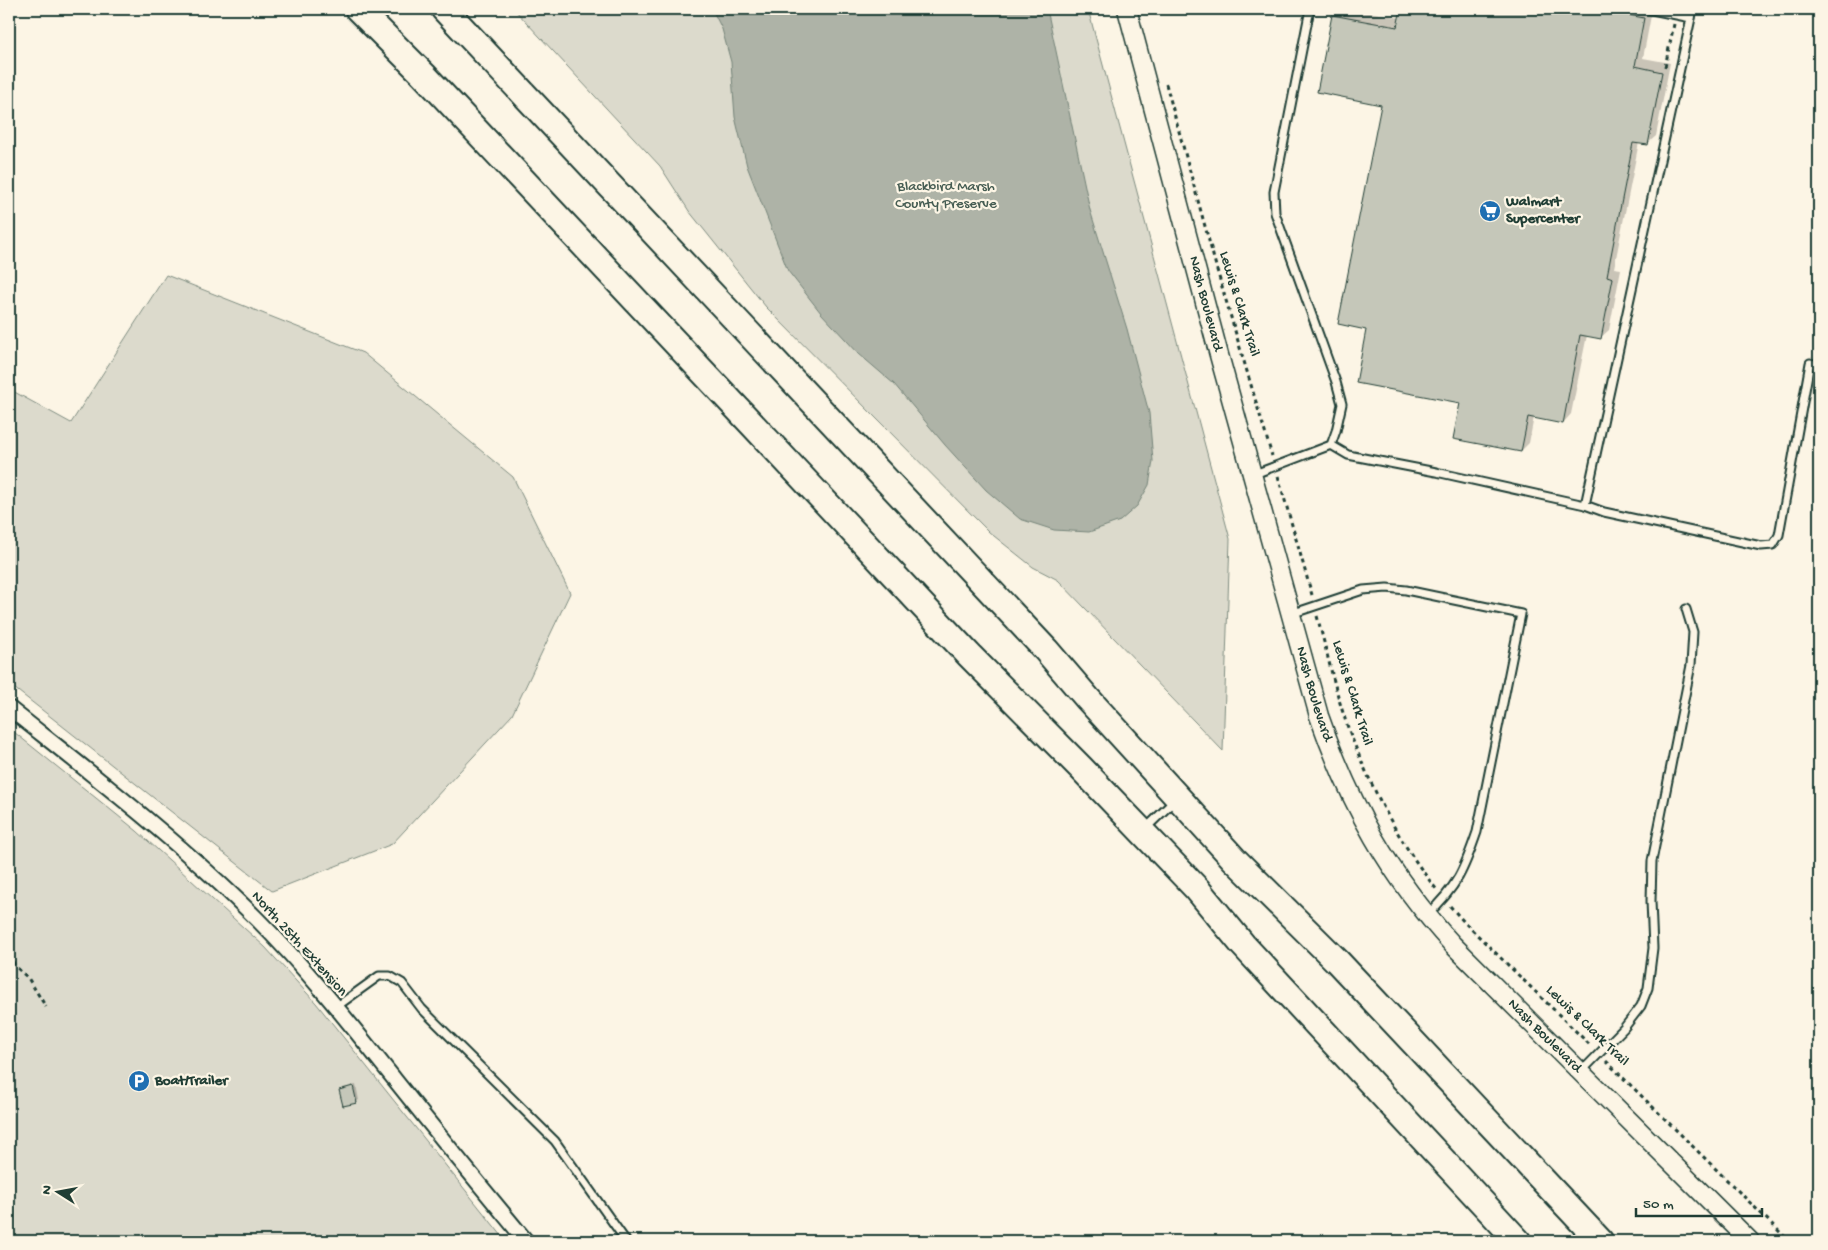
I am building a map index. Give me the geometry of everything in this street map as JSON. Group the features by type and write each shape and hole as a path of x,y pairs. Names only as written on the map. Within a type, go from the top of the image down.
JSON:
{"highway":[{"path":"358,9 431,82 969,655 1142,832 1276,981 1518,1241"},
{"path":"444,9 1046,650 1088,699 1234,859 1337,961 1600,1241"}],"street":[{"name":"Nash Boulevard","path":"1127,9 1319,716 1338,768 1372,836 1402,883 1427,916 1453,945 1750,1241"},
{"name":"North 25th Extension","path":"9,708 202,866 269,932 336,1007 526,1241"}],"lane":[{"path":"1252,475 1330,445 1336,431 1342,404 1336,382 1275,213 1274,192 1310,9"},
{"path":"1647,9 1691,18"},
{"path":"1586,505 1693,9"},
{"path":"1330,445 1348,455 1586,505 1604,512 1761,546 1773,545 1779,535 1810,363 1819,365"},
{"path":"1291,614 1363,590 1387,588 1406,590 1521,614 1477,832 1466,865 1445,899 1427,916"},
{"path":"1581,1073 1624,1028 1641,1006 1648,988 1653,948 1652,861 1691,664 1693,632 1686,609"},
{"path":"1142,832 1178,798"},
{"path":"336,1007 379,976 390,976 402,983 422,1009 555,1141 626,1241"}],"path":[{"path":"1665,67 1675,14"},
{"name":"Lewis & Clark Trail","path":"1166,80 1217,270 1350,732 1369,776 1407,848 1465,923 1789,1241"},
{"path":"9,938 14,965 28,978 46,1007"}],"green space":[{"name":"Blackbird Marsh County Preserve","path":"514,9 1088,9 1230,539 1223,751 1058,580 1033,567 989,532 766,307 689,211 660,166"},
{"path":"166,275 363,353 513,477 570,593 512,715 392,844 272,891 9,684 9,389 71,423"},
{"path":"9,728 137,831 265,947 316,1003 506,1241 9,1241"}],"shaded area":[{"name":"Blackbird Marsh County Preserve","path":"712,9 1047,9 1090,210 1127,329 1149,413 1153,461 1149,485 1137,506 1120,521 1089,532 1054,530 1020,519 986,490 894,384 859,354 821,313 788,271 747,166 735,117 731,62 722,29"}],"building":[{"name":"Walmart Supercenter","path":"1401,9 1597,9 1644,18 1635,66 1662,72 1648,145 1633,143 1607,276 1613,278 1601,339 1580,335 1563,424 1528,417 1521,452 1453,439 1460,403 1356,383 1366,330 1338,324 1381,105 1317,92 1332,15 1397,27"},
{"path":"353,1086 357,1103 343,1106 339,1090"}],"place":[{"name":"Walmart Supercenter","path":"1490,211"},
{"name":"Boat/Trailer","path":"139,1081"}]}
